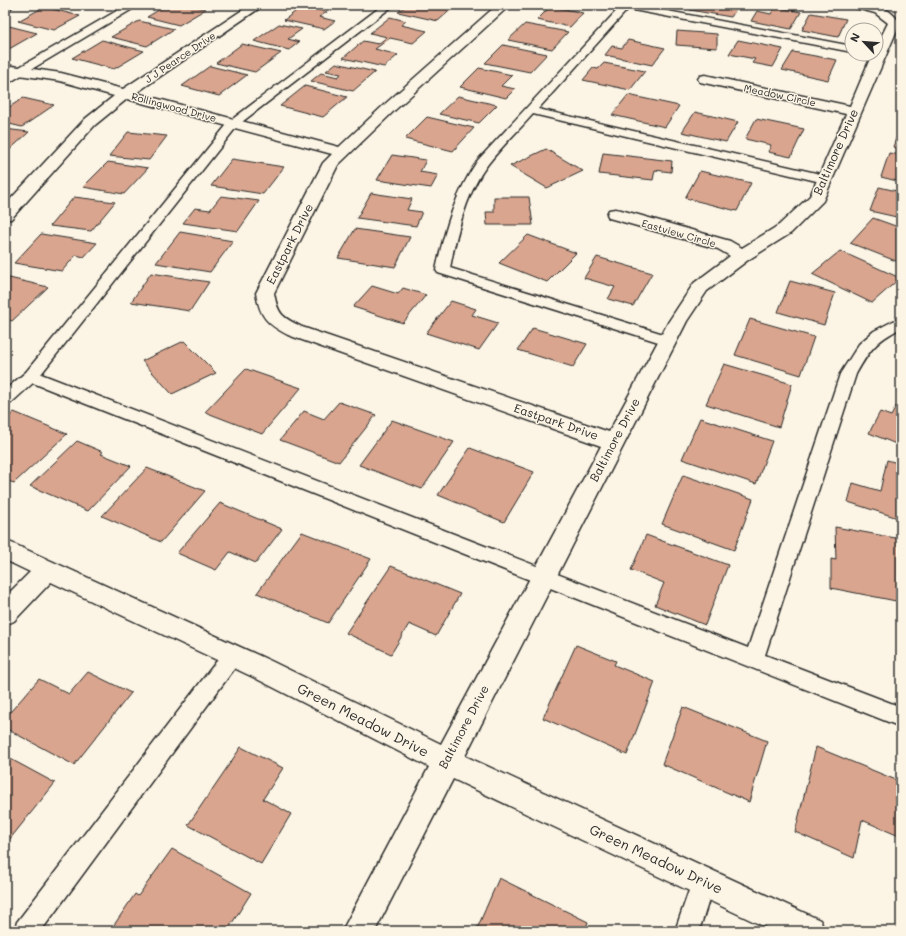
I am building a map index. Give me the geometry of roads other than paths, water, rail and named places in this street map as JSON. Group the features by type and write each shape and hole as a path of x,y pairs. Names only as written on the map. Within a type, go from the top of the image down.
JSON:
{"street":[{"name":"J J Pearce Drive","path":"5,214 90,122 125,94 258,5"},
{"name":"Eastpark Drive","path":"504,5 331,163 265,293 267,308 275,321 295,331 614,442"},
{"name":"Baltimore Drive","path":"860,5 881,10 889,16 894,23 884,42"},
{"name":"Baltimore Drive","path":"358,931 678,321 700,287 742,256 785,229 817,198 875,62"},
{"name":"Rollingwood Drive","path":"5,69 61,77 342,152"},
{"name":"Meadow Circle","path":"705,79 854,111"},
{"name":"Eastview Circle","path":"615,214 724,246 742,256"},
{"name":"Green Meadow Drive","path":"5,549 232,655 446,761 809,931"},
{"path":"5,614 48,569"}],"lane":[{"path":"5,82 20,71 134,5"},
{"path":"5,399 31,376 234,123 389,5"},
{"path":"668,340 443,270 447,248 472,179 482,163 627,5 844,47"},
{"path":"530,110 825,179"},
{"path":"754,659 848,374 864,347 879,334 901,322"},
{"path":"31,376 901,717"},
{"path":"26,931 232,655"},
{"path":"687,931 703,881"}]}
